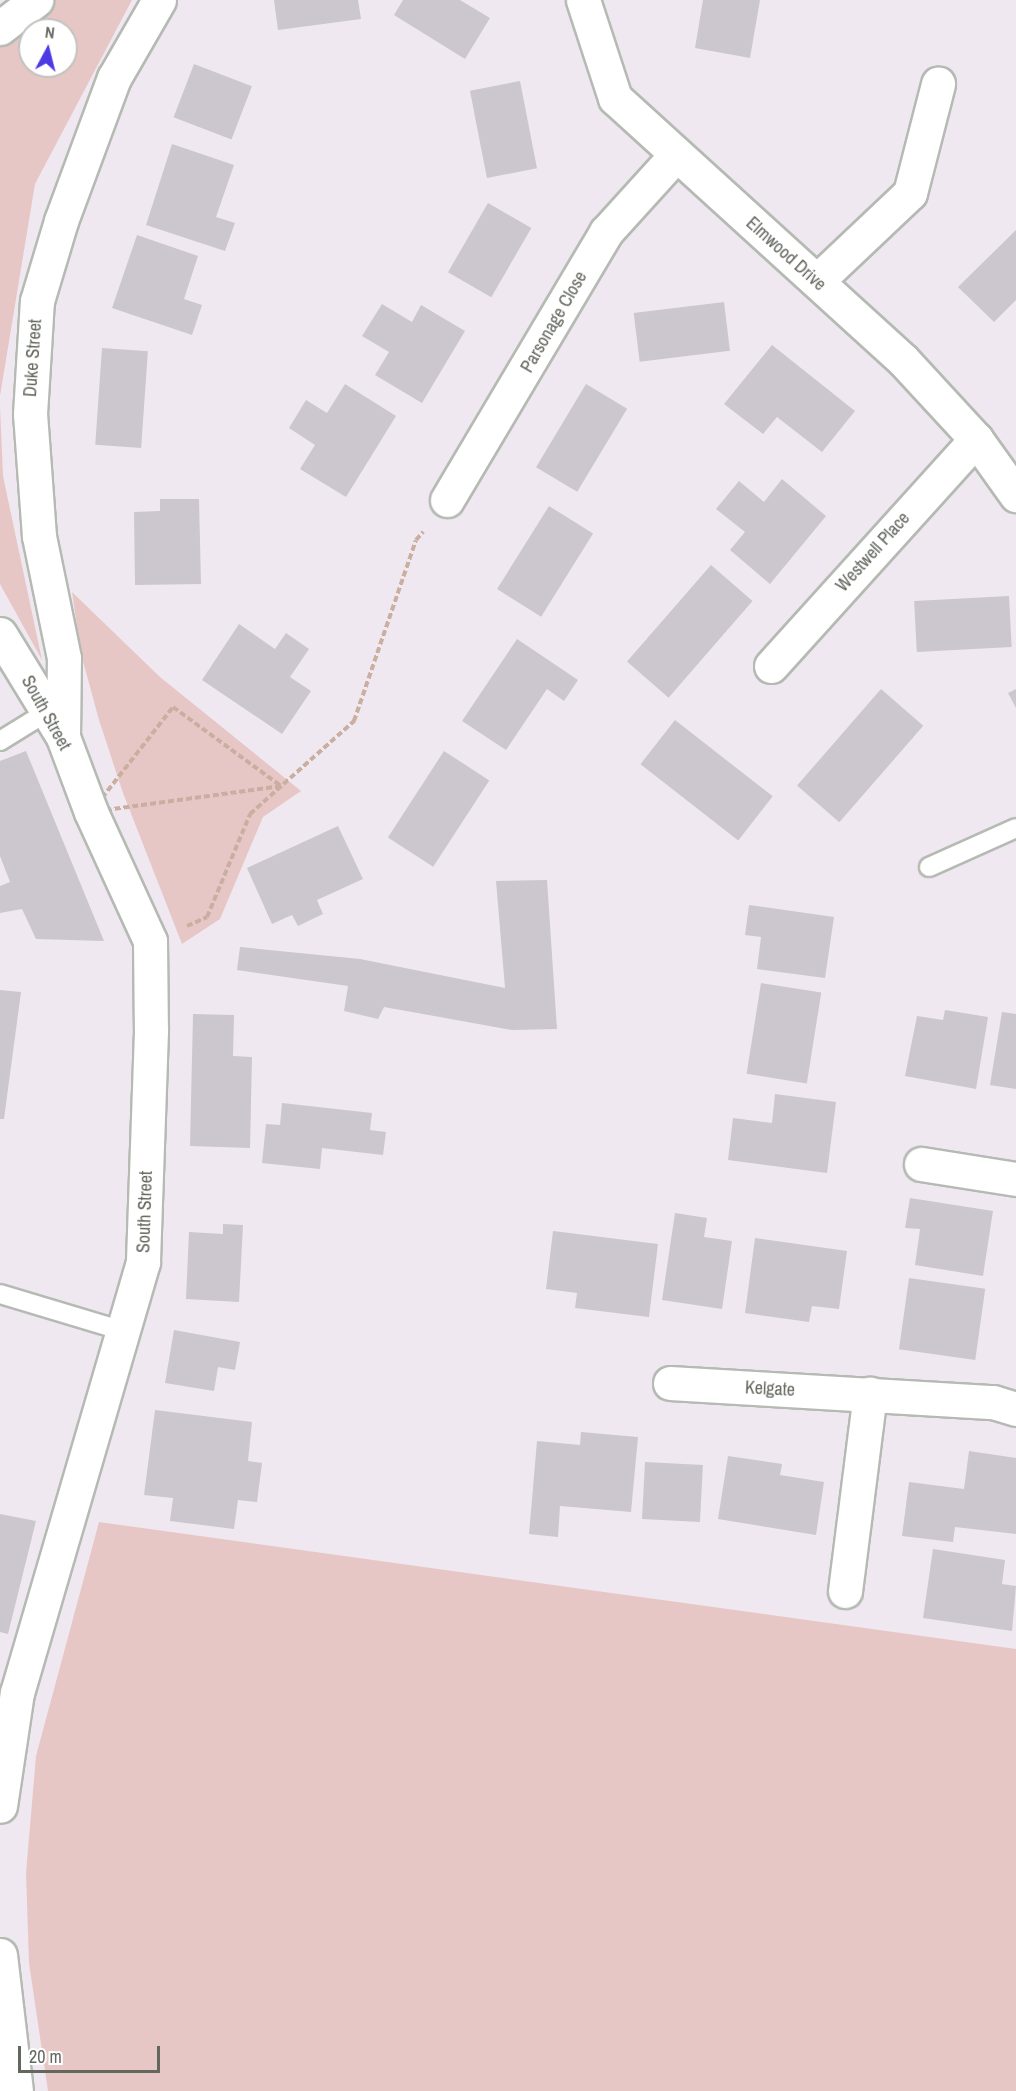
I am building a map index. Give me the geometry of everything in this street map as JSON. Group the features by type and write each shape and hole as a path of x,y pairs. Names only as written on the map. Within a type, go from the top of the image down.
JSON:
{"street":[{"path":"0,28 36,0"},
{"name":"Duke Street","path":"55,725 64,658 39,536 30,414 37,301 61,221 114,78 159,0"},
{"name":"Elmwood Drive","path":"583,0 615,98 675,156 903,360 976,439 1016,495"},
{"path":"817,281 910,193 938,84"},
{"name":"Parsonage Close","path":"447,500 606,232 675,156"},
{"name":"Westwell Place","path":"771,666 976,439"},
{"name":"South Street","path":"0,634 55,725 91,812 150,942 143,1262 17,1692 0,1806"},
{"path":"921,1164 1016,1179"},
{"name":"Kelgate","path":"670,1383 993,1402 1016,1409"},
{"path":"846,1591 870,1394"},
{"path":"0,1955 16,2091"}],"lane":[{"path":"0,741 55,725"},
{"path":"929,867 1016,828"},
{"path":"0,1294 123,1330"}],"path":[{"path":"150,942 207,917 250,814 354,721 416,540 447,500"},
{"path":"91,812 173,707 281,786"},
{"path":"91,812 281,786"}],"shaded area":[{"path":"43,0 132,0 35,184 0,396 0,44 18,26 18,78 78,78 78,18 25,18"},
{"path":"0,406 3,476 42,660 0,584"},
{"path":"72,592 160,677 301,791 263,817 220,919 182,944 123,793 99,720 81,654"},
{"path":"99,1522 1016,1649 1016,2091 48,2091 29,1963 26,1873 36,1756"}],"building":[{"path":"274,0 358,0 361,19 278,30"},
{"path":"403,0 460,0 490,18 465,59 394,15"},
{"path":"703,0 760,0 750,58 695,48"},
{"path":"194,64 252,86 231,139 174,117"},
{"path":"520,81 537,168 487,178 470,91"},
{"path":"172,144 234,165 216,217 235,223 225,251 146,225"},
{"path":"488,203 531,228 491,297 448,272"},
{"path":"1016,230 1016,300 994,322 958,287"},
{"path":"137,235 198,256 184,299 202,305 192,335 112,308"},
{"path":"724,302 730,351 640,362 634,313"},
{"path":"382,304 412,322 421,305 465,331 422,403 375,375 389,352 362,336"},
{"path":"772,345 855,411 822,452 777,417 763,434 724,404"},
{"path":"102,348 148,351 141,448 95,445"},
{"path":"345,384 396,416 346,497 300,469 315,445 289,428 306,400 327,413"},
{"path":"586,384 627,409 577,492 536,467"},
{"path":"782,479 826,516 770,584 730,550 745,532 716,509 739,481 764,502"},
{"path":"160,499 199,499 201,584 135,585 134,512 160,511"},
{"path":"549,506 593,534 541,617 497,589"},
{"path":"711,565 753,601 669,698 627,662"},
{"path":"1009,596 1012,647 917,652 914,601"},
{"path":"239,624 275,649 286,633 309,649 290,677 311,691 282,734 202,680"},
{"path":"517,639 578,680 564,701 547,689 506,750 462,721"},
{"path":"881,689 923,726 839,822 797,786"},
{"path":"1016,689 1016,708 1008,693"},
{"path":"675,720 773,796 738,840 641,764"},
{"path":"26,751 104,941 36,939 22,909 0,913 0,886 10,882 0,856 0,761"},
{"path":"444,751 489,780 433,867 388,837"},
{"path":"338,826 363,879 317,900 323,914 298,926 292,915 272,924 247,868"},
{"path":"547,880 557,1029 512,1030 384,1007 378,1019 344,1011 348,986 237,970 240,947 360,959 505,988 496,881"},
{"path":"749,905 834,917 825,978 757,969 761,937 745,935"},
{"path":"761,983 821,993 807,1083 747,1074"},
{"path":"0,990 21,992 4,1119 0,1119"},
{"path":"945,1010 988,1017 976,1089 905,1076 917,1016 943,1020"},
{"path":"1002,1012 1016,1014 1016,1089 990,1085"},
{"path":"193,1014 234,1015 233,1056 252,1057 250,1148 190,1146"},
{"path":"775,1094 836,1102 827,1173 728,1160 733,1118 772,1123"},
{"path":"282,1103 372,1113 370,1130 386,1132 383,1155 322,1148 320,1169 262,1163 266,1124 280,1125"},
{"path":"910,1198 993,1211 983,1276 915,1265 920,1229 905,1228"},
{"path":"675,1213 707,1218 704,1237 732,1241 722,1309 662,1300"},
{"path":"223,1224 243,1225 239,1302 186,1299 189,1232 223,1234"},
{"path":"553,1231 658,1244 649,1317 575,1308 577,1293 546,1289"},
{"path":"755,1238 847,1251 839,1309 812,1306 809,1322 745,1313"},
{"path":"909,1278 985,1289 975,1360 899,1349"},
{"path":"174,1330 240,1342 235,1370 218,1367 214,1391 165,1383"},
{"path":"155,1410 252,1422 248,1461 262,1463 257,1502 238,1500 234,1529 170,1521 173,1498 144,1495"},
{"path":"581,1432 638,1437 631,1512 560,1506 558,1537 529,1534 537,1441 580,1445"},
{"path":"969,1451 1016,1458 1016,1534 955,1527 953,1542 902,1536 909,1482 964,1489"},
{"path":"728,1456 782,1464 780,1475 824,1482 816,1535 718,1519"},
{"path":"645,1462 703,1465 700,1522 642,1519"},
{"path":"0,1514 36,1521 8,1634 0,1632"},
{"path":"933,1549 1005,1560 1002,1584 1016,1586 1012,1631 923,1618"}]}
